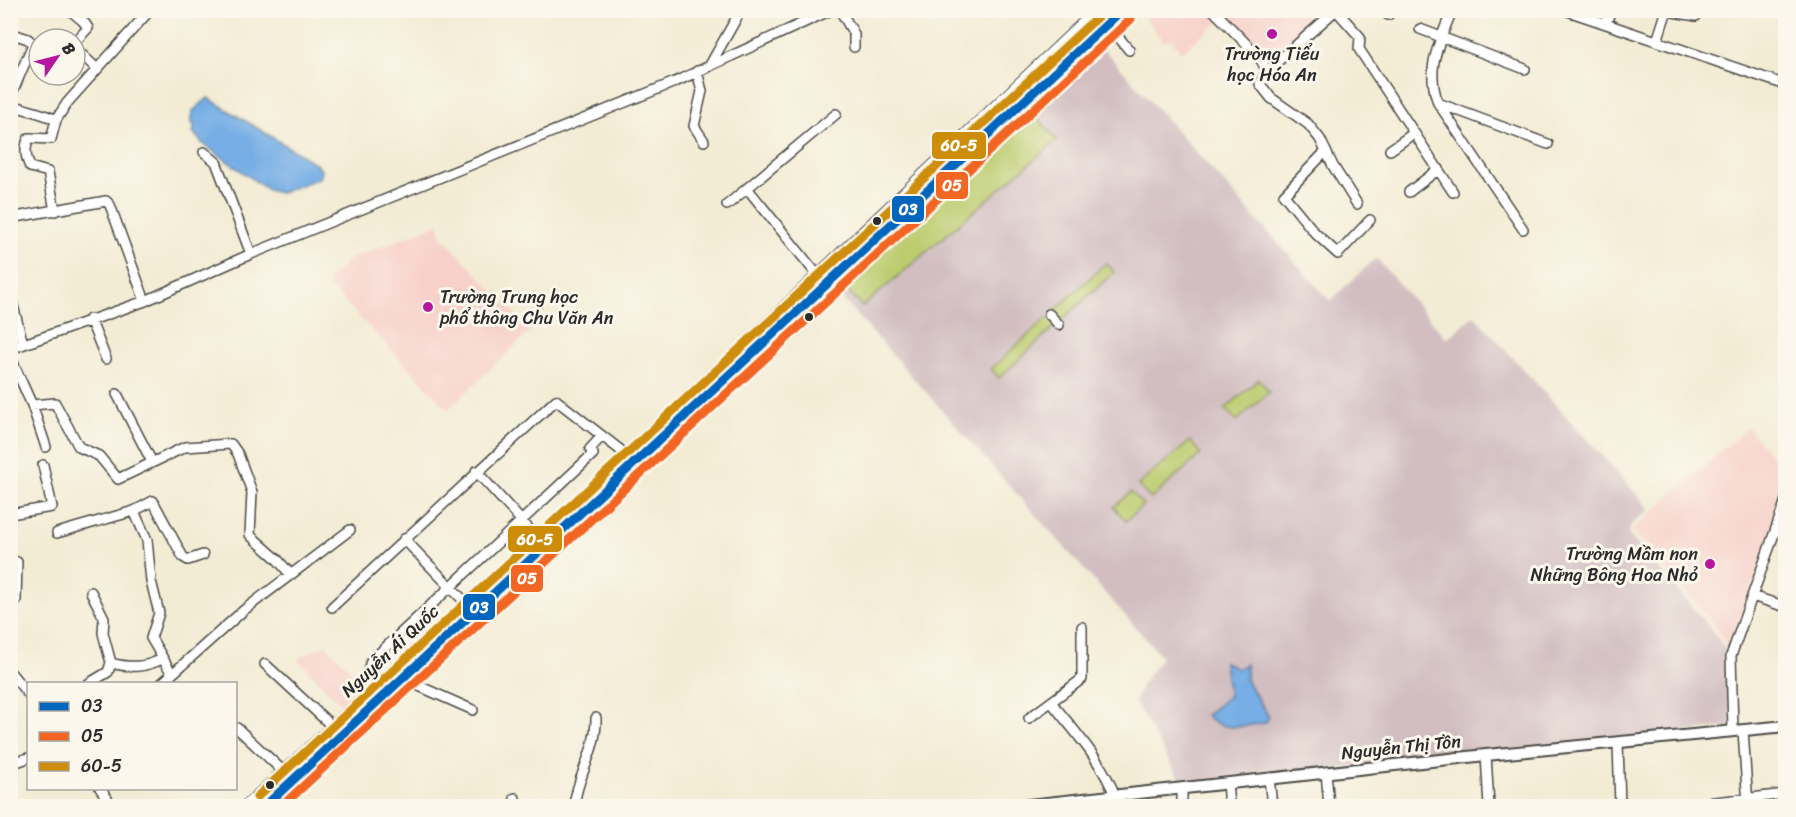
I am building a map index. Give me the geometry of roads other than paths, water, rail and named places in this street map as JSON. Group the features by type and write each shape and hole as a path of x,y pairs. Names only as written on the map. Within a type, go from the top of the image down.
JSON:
{"main road":[{"path":"823,281 1099,10"},
{"name":"Nguyễn Ái Quốc","path":"265,807 367,704 380,685 467,604 1123,10"},
{"name":"Nguyễn Ái Quốc","path":"249,807 334,728 403,679 823,281"}],"street":[{"path":"70,10 87,28"},
{"path":"55,211 48,171 30,167 26,150 28,138 51,139 56,120 97,69 150,10"},
{"path":"710,65 741,10"},
{"path":"10,349 145,301 251,254 697,71 831,10"},
{"path":"840,10 854,34 854,47"},
{"path":"1213,10 1260,58 1267,71"},
{"path":"1358,204 1308,124 1260,84 1267,71 1336,10 1360,37 1359,49 1453,192"},
{"path":"1452,10 1433,62 1431,83 1438,103 1523,229"},
{"path":"1565,10 1785,85"},
{"path":"1606,23 1611,10"},
{"path":"1658,41 1667,11 1696,16"},
{"path":"1108,24 1129,50"},
{"path":"1420,29 1525,69"},
{"path":"10,33 28,39 33,44 10,98"},
{"path":"720,47 734,55"},
{"path":"87,59 97,69"},
{"path":"697,71 702,91 694,126 704,141"},
{"path":"1438,103 1548,144"},
{"path":"10,104 32,113 40,112 56,120"},
{"path":"727,205 836,114"},
{"path":"1390,150 1414,133"},
{"path":"1326,151 1284,195 1315,233 1338,254 1370,220"},
{"path":"204,152 216,162 251,254"},
{"path":"1408,192 1438,169"},
{"path":"747,188 823,281"},
{"path":"10,218 106,201 109,203 145,301"},
{"path":"10,294 23,344"},
{"path":"1048,314 1059,325"},
{"path":"90,319 106,359"},
{"path":"10,356 32,405 46,447"},
{"path":"117,394 152,462"},
{"path":"332,607 476,471 556,400 628,456"},
{"path":"32,405 55,403 79,447 99,456 118,479 185,447 231,444 238,454 252,492 250,535 291,575"},
{"path":"380,685 368,671 370,664 450,586 593,454 590,449 602,436"},
{"path":"10,514 52,507 43,465"},
{"path":"476,471 538,539"},
{"path":"57,533 134,511 154,502 183,557 188,560 203,555"},
{"path":"1747,803 1731,656 1785,503"},
{"path":"134,511 147,540 151,581 159,613 151,638 172,674"},
{"path":"163,682 244,610 350,530"},
{"path":"404,539 467,604"},
{"path":"10,606 16,600 17,562"},
{"path":"91,592 104,618 104,633 111,663 108,672 91,682"},
{"path":"1752,596 1785,607"},
{"path":"1029,718 1079,683 1084,675 1082,627"},
{"path":"111,663 128,668 151,665 162,659"},
{"path":"265,664 334,728"},
{"path":"10,672 27,693"},
{"path":"403,679 473,710"},
{"path":"10,690 20,684"},
{"path":"1052,703 1094,755 1108,776 1116,798"},
{"path":"574,807 578,781 593,749 596,718"},
{"name":"Nguyễn Thị Tồn","path":"1020,807 1486,755 1785,726"},
{"path":"237,728 285,773"},
{"path":"1618,742 1620,807"},
{"path":"1486,755 1489,807"},
{"path":"16,762 27,758"},
{"path":"1326,772 1329,807"},
{"path":"1269,778 1272,807"},
{"path":"1227,783 1229,807"},
{"path":"103,790 112,807"},
{"path":"1182,790 1182,807"},
{"path":"1680,807 1747,803 1785,794"}],"water":[{"path":"208,98 316,164 322,171 319,178 280,193 268,190 202,143 193,132 195,127 191,121 193,111"},
{"path":"1224,662 1237,669 1246,664 1246,680 1269,717 1265,723 1234,727 1219,725 1206,715 1229,696"}],"place":[{"name":"Trường Tiểu học Hóa An","path":"1272,34"},
{"name":"Trường Trung học phổ thông Chu Văn An","path":"428,307"},
{"name":"Trường Mầm non Những Bông Hoa Nhỏ","path":"1710,564"}]}
